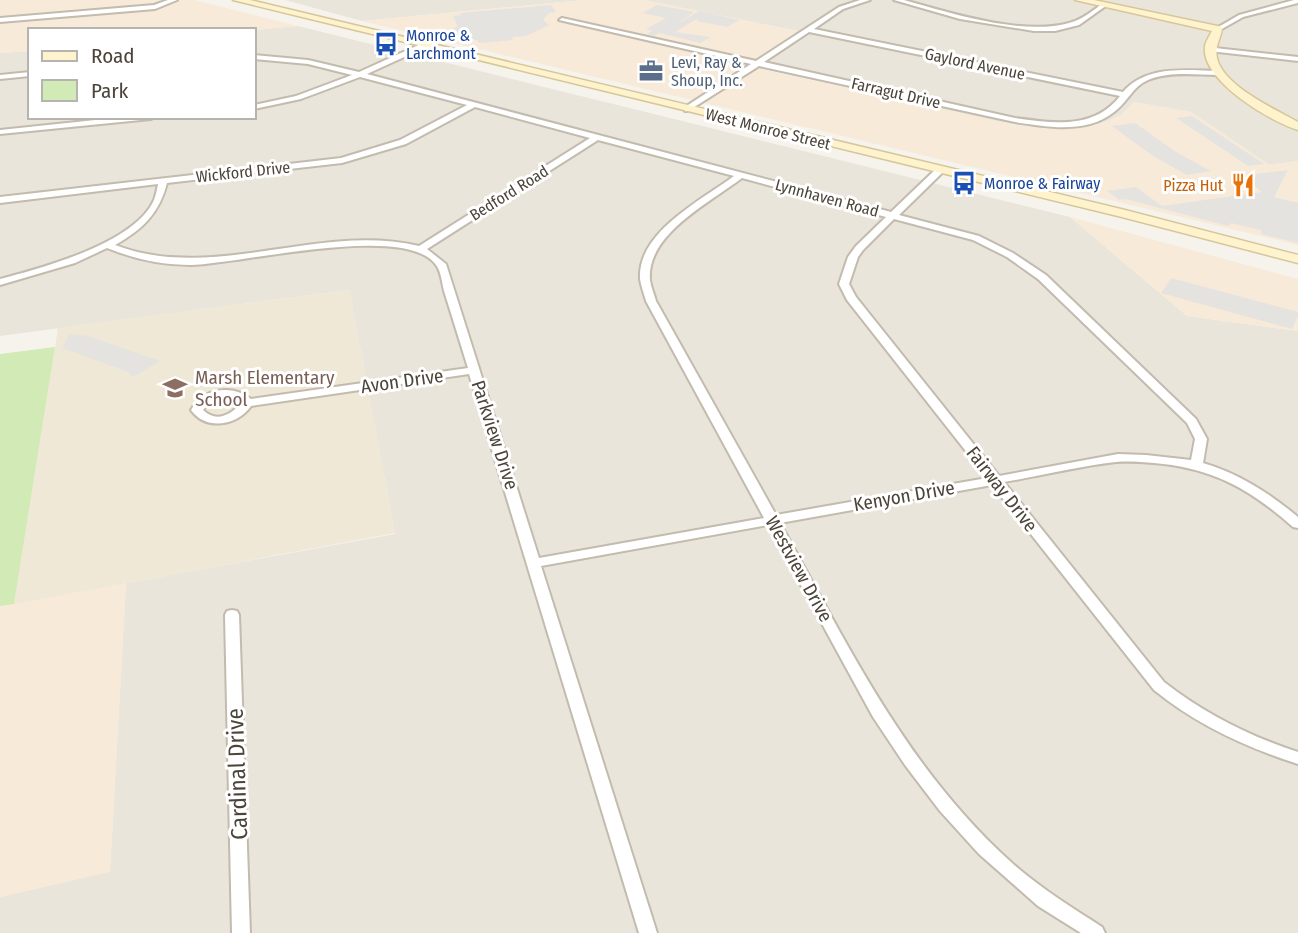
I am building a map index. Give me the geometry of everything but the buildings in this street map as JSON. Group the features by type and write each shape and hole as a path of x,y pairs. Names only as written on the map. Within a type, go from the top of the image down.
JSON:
{"street":[{"path":"0,20 149,7 174,0"},
{"name":"West Monroe Street","path":"238,0 1298,259"},
{"path":"688,109 841,8 867,0"},
{"path":"897,0 1036,29 1072,25 1104,5"},
{"path":"1080,0 1218,29"},
{"path":"1296,124 1242,93 1218,73 1209,49 1211,39 1218,29 1232,20 1298,1"},
{"path":"1262,2 1275,6"},
{"name":"Farragut Drive","path":"562,20 1015,120 1044,124 1074,123 1100,118 1110,113 1137,83 1156,76 1218,73"},
{"path":"808,30 841,37"},
{"name":"Gaylord Avenue","path":"841,37 1110,92"},
{"path":"256,107 302,97 360,74 422,44"},
{"path":"1209,49 1298,59"},
{"path":"256,57 308,62 360,74"},
{"path":"0,77 28,74"},
{"name":"Lynnhaven Road","path":"360,74 976,238 1028,265 1192,421 1201,439 1197,463"},
{"path":"1110,92 1126,95"},
{"name":"Wickford Drive","path":"0,200 354,158 418,136 474,105"},
{"path":"0,132 131,119"},
{"name":"Bedford Road","path":"420,250 597,137"},
{"name":"Fairway Drive","path":"940,170 859,248 844,284 851,298 1159,686 1199,717 1231,735 1298,758"},
{"name":"Westview Drive","path":"741,175 660,237 645,262 643,276 650,301 878,713 923,777 971,836 1009,871 1031,890 1096,933"},
{"path":"0,282 46,270 107,245 135,227 152,211 162,194 163,181"},
{"path":"107,245 149,259 192,263 356,244 392,244 420,250"},
{"name":"Parkview Drive","path":"420,250 441,264 447,276 648,933"},
{"name":"Avon Drive","path":"247,403 474,370"},
{"name":"Kenyon Drive","path":"535,564 1118,458 1168,458 1197,463 1257,489 1298,524"},
{"name":"Cardinal Drive","path":"232,615 241,933"}],"shaded area":[{"path":"0,0 194,0 298,26 256,30 28,28 28,51 0,53"},
{"path":"285,0 583,0 362,21"},
{"path":"583,0 643,0 798,31 747,66 1015,125 1049,129 1100,124 1121,115 1134,102 1191,112 1269,165 1298,161 1298,245 362,21"},
{"path":"643,0 1298,0 1298,161 1269,165 1191,112 1134,102 1121,115 1100,124 1049,129 1000,122 746,65 798,31"},
{"path":"551,5 556,12 549,13 543,20 549,25 526,36 513,37 512,40 479,43 477,40 452,36 450,29 458,27 453,16 461,15 460,13"},
{"path":"657,5 694,12 677,24 699,11 739,20 727,27 697,21 698,18 675,32 710,37 701,43 659,33 654,36 647,34 652,31 646,29 666,18 642,13"},
{"path":"298,26 1070,217 1187,316 1298,331 1298,933 0,933 0,897 110,871 126,583 395,534 349,290 0,336 0,53 28,51 28,119 256,119 256,30"},
{"path":"1192,116 1264,164 1248,166 1176,118"},
{"path":"1135,123 1176,152 1211,171 1187,175 1153,156 1112,126"},
{"path":"1288,170 1274,197 1298,203 1298,243 1261,234 1261,230 1231,223 1228,226 1126,199 1119,200 1107,191 1136,187 1162,206 1262,192 1254,185 1256,174"},
{"path":"1070,217 1298,279 1298,331 1187,316"},
{"path":"1171,278 1298,312 1298,316 1292,329 1161,293"},
{"path":"349,290 395,533 14,604 58,328"},
{"path":"70,334 88,336 160,361 133,377 128,372 62,348"},
{"path":"126,583 110,872 0,897 0,606"}],"green space":[{"path":"55,347 14,604 0,606 0,354"}],"place":[{"name":"Monroe & Larchmont","path":"386,44"},
{"name":"Levi, Ray & Shoup, Inc.","path":"651,71"},
{"name":"Monroe & Fairway","path":"964,183"},
{"name":"Pizza Hut","path":"1243,185"},
{"name":"Marsh Elementary School","path":"175,388"}]}
